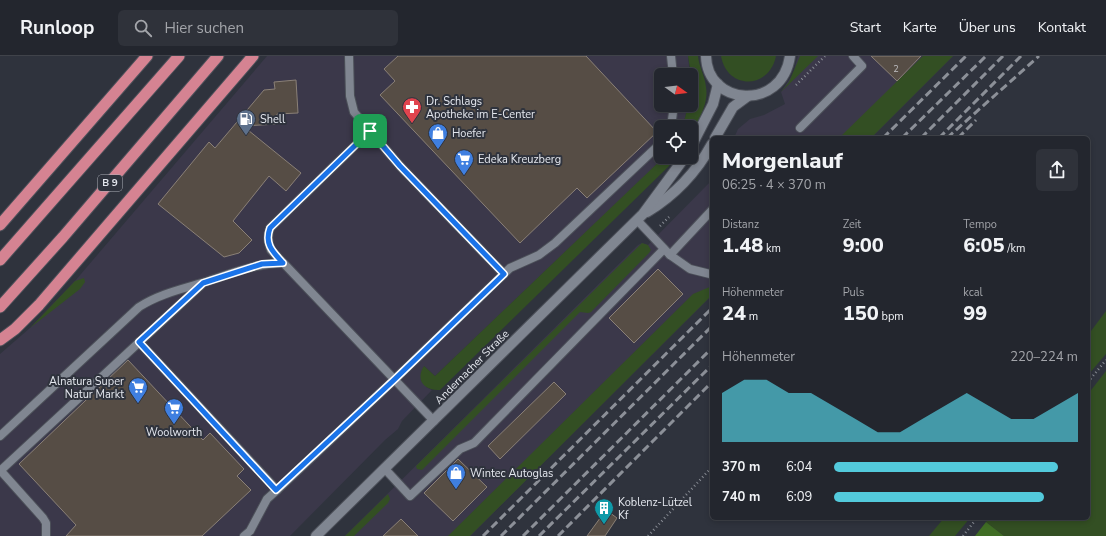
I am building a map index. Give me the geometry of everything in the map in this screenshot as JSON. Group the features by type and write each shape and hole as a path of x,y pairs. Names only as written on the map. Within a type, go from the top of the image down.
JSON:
{"highway":[{"path":"0,225 147,56"},
{"path":"0,260 179,56"},
{"name":"B 9","path":"0,307 68,232 218,56"},
{"path":"0,340 15,329 39,305 253,56"}],"street":[{"path":"706,56 708,68 718,84 731,93 748,96 764,94 777,85 786,72 790,56"},
{"path":"698,133 713,104 718,84"},
{"path":"716,136 733,107 748,96"},
{"name":"Andernacher Straße","path":"640,216 663,202 677,190 693,173 710,147"},
{"name":"Andernacher Straße","path":"316,536 640,216 680,164"}],"lane":[{"path":"349,56 351,105 354,112 400,166 504,274"},
{"path":"671,56 672,68"},
{"path":"800,128 862,66 853,56"},
{"path":"370,131 270,228 267,236 271,250 434,421"},
{"path":"244,536 250,531 268,499 276,490 395,379 510,268 539,255 551,247 654,150"},
{"path":"385,469 410,496 460,449 474,442 667,252 710,212"},
{"path":"640,216 667,252 690,269 710,274"},
{"path":"0,436 139,307 155,298 262,264 283,263"},
{"path":"46,536 46,523 43,518 0,471 203,283"},
{"path":"139,342 276,490"}],"path":[{"path":"1090,380 1106,360"},
{"path":"648,536 710,469"},
{"path":"963,536 975,520"}],"shaded area":[{"path":"267,56 688,56 689,68 654,68 654,112 686,112 684,120 654,120 654,164 658,164 435,376 424,366 426,387 432,390 402,421 398,429 385,440 290,536 0,536 0,354 30,328 75,281"},
{"path":"798,56 953,56 873,136 735,136 738,129 750,119 764,115 785,104 781,92 793,74"},
{"path":"710,182 710,297 470,536 345,536 638,245 642,243 648,245"}],"green space":[{"path":"688,56 698,56 707,93 706,100 698,120 684,120 686,112 698,112 698,68 690,68"},
{"path":"721,56 776,56 772,67 765,75 757,80 748,82 739,80 731,75 725,67"},
{"path":"800,56 818,56 781,92 789,82"},
{"path":"923,56 953,56 873,136 841,136"},
{"path":"657,164 671,164 440,390 429,389 426,387 420,376 424,366 435,376"},
{"path":"642,243 648,245 651,250 649,253 591,312 580,312 422,470 417,469 416,466"},
{"path":"84,278 85,282 80,289 30,328 75,281"},
{"path":"710,287 710,297 470,536 448,536 693,294"},
{"path":"1106,311 1106,354 1090,373 1090,332"},
{"path":"1106,371 1106,536 1004,536 986,522 988,520 1090,520 1090,391"},
{"path":"388,494 390,499 388,503 354,536 345,536"},
{"path":"942,520 968,520 955,536 929,536"},
{"path":"986,522 1004,536 975,536"}],"building":[{"path":"398,56 586,56 654,129 654,135 587,198 577,188 520,243 380,95 395,81 384,69"},
{"path":"871,56 921,56 897,81"},
{"path":"296,80 298,113 277,114 278,124 243,126 301,173 286,191 269,176 233,221 252,240 239,253 224,257 158,204 209,142 215,148 264,90 275,89 274,82"},
{"path":"658,269 683,294 634,343 609,318"},
{"path":"128,360 203,440 210,433 244,469 237,476 251,490 202,536 66,536 76,525 19,464"},
{"path":"554,382 566,394 500,459 488,446"},
{"name":"Wintec Autoglas","path":"458,459 487,487 453,521 424,493"},
{"name":"Koblenz-Lützel Kf","path":"606,510 617,518 605,536 587,536"},
{"path":"401,519 418,536 383,536"}],"railway":[{"path":"885,136 966,56"},
{"path":"904,136 986,56"},
{"path":"923,136 1003,56"},
{"path":"941,136 1021,56"},
{"path":"949,136 1039,56"},
{"path":"960,136 976,120"},
{"path":"483,536 710,310"},
{"path":"501,536 710,328"},
{"path":"523,536 710,350"},
{"path":"539,536 710,367"},
{"path":"558,536 710,384"}],"place":[{"name":"Dr. Schlags Apotheke im E-Center","path":"412,124"},
{"name":"Shell","path":"246,136"},
{"name":"Hoefer","path":"438,150"},
{"name":"Edeka Kreuzberg","path":"464,176"},
{"name":"Alnatura Super Natur Markt","path":"138,404"},
{"name":"Woolworth","path":"174,425"},
{"name":"Wintec Autoglas","path":"456,490"},
{"name":"Koblenz-Lützel Kf","path":"604,525"}],"route":[{"path":"370,131 400,166 504,274 395,379 276,490 139,342 203,283 262,264 283,263 271,250 268,243 267,236 270,228 370,131"}]}
